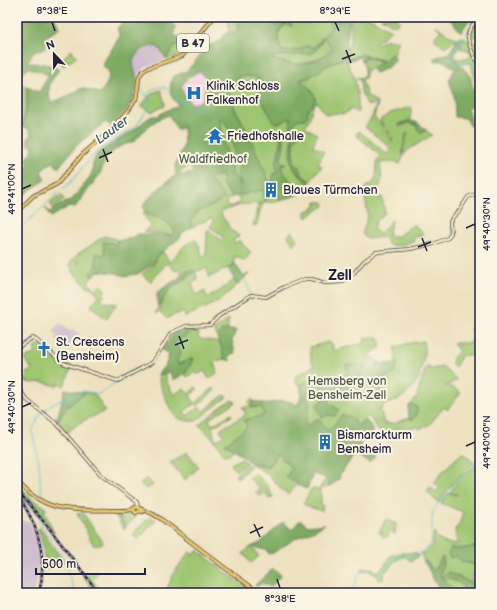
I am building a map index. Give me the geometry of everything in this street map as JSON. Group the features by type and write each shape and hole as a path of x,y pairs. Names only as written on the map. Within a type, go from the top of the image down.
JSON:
{"main road":[{"name":"B 47","path":"17,212 33,196 57,184 83,154 108,132 123,116 135,102 139,77 142,72 148,68 182,56 214,17"},
{"path":"17,481 34,497 55,508 80,510 136,509 156,516 260,593"}],"street":[{"path":"478,17 468,36 470,46 480,69"},
{"path":"17,348 32,338 35,338 63,362 118,381 152,362 171,333 186,326 210,325 219,316 251,295 266,297 305,278 312,278 325,283 342,282 353,274 364,261 376,252 416,248 446,239 451,233 450,222 452,218 459,211 468,197 480,192"},
{"path":"17,386 27,400 57,424 102,476 136,501 136,509"}],"shaded area":[{"path":"158,47 165,61 146,67 139,74 137,81 133,63 135,54 143,49"},
{"name":"Klinik Schloss Falkenhof","path":"198,71 207,78 203,99 196,104 193,104 189,102 181,88 187,78"},
{"path":"60,323 70,332 73,329 81,333 68,348 63,347 55,339 57,337 53,330"},
{"path":"17,488 100,593 97,593 38,518 23,502 36,528 41,545 43,565 41,589 40,593 38,593 41,567 40,547 33,525 17,497"},
{"path":"17,514 25,522 30,521 38,546 39,559 37,586 33,593 17,593"}],"green space":[{"path":"17,17 55,17 54,18 60,28 44,38 47,43 44,45 46,48 35,51 27,62 56,67 59,70 53,78 49,89 51,103 82,88 99,93 101,91 108,81 109,72 102,65 120,36 117,29 130,17 176,17 172,23 176,27 174,34 188,47 175,45 166,59 158,47 146,48 138,52 133,63 137,79 136,89 130,104 124,112 112,126 105,122 77,145 58,168 53,162 41,171 45,180 18,201 17,164 25,170 29,164 26,161 33,147 28,144 28,139 31,134 29,129 23,127 23,120 28,102 27,87 39,92 49,75 29,68 17,75"},
{"path":"228,17 236,17 238,31 232,33 229,32"},
{"name":"Waldfriedhof","path":"236,17 276,17 283,25 286,24 282,17 287,17 292,26 284,25 278,33 281,51 298,50 306,46 315,47 331,27 325,17 350,17 345,58 330,64 308,78 300,80 313,92 315,101 307,112 308,115 305,119 297,120 294,124 298,137 294,141 293,158 296,166 300,167 302,175 310,182 309,185 296,171 290,159 293,136 290,124 291,118 275,124 259,95 259,79 249,76 239,77 227,91 232,96 234,107 248,133 270,183 273,181 275,172 278,172 276,163 279,148 281,147 281,138 278,133 280,132 284,142 283,152 281,153 281,163 286,163 281,167 292,183 294,196 280,201 275,186 270,187 266,202 264,203 264,190 232,197 223,185 222,174 210,180 225,198 214,205 199,211 191,221 192,227 181,234 181,237 157,256 154,263 138,274 130,275 128,277 116,273 98,271 93,277 89,274 96,265 96,253 99,253 101,256 105,254 103,242 114,243 117,246 117,240 128,239 139,234 174,236 172,227 164,221 145,213 143,206 154,193 176,175 175,165 184,145 183,127 177,130 169,115 159,119 151,124 134,141 119,147 106,157 100,174 75,207 68,207 51,217 45,208 50,212 61,204 70,201 76,195 92,173 93,162 97,154 152,116 158,116 165,111 174,108 178,104 171,95 170,88 172,77 187,71 208,46 220,41 223,35 229,32 232,33 238,31","holes":["324,37 332,49 325,55 311,62 297,64 281,62 273,59 274,56 310,54 317,49","199,71 207,78 203,99 199,102 192,103 187,99 181,87 187,78","221,118 228,128 235,153 240,164 237,172 241,185 232,173 232,168 230,168 220,120","188,166 193,171 190,174 188,173 182,176 180,173"]},
{"path":"276,17 282,17 286,24 291,25 287,17 325,17 332,27 315,47 306,46 299,50 280,51 278,33 284,26"},
{"path":"352,17 369,18 391,30 375,42 377,44 387,39 390,41 399,40 394,55 392,54 384,61 362,54 349,59 349,61 346,62 346,55 351,36"},
{"path":"381,17 397,17 400,22 398,24 390,24"},
{"path":"448,17 474,17 467,23 461,32"},
{"path":"478,17 480,17 480,35 471,38 469,36 470,30"},
{"path":"435,25 456,38 462,37 475,43 480,41 480,44 478,45 480,52 474,50 480,69 480,94 476,85 471,63 460,64 452,56 454,53 458,59 473,57 468,50 460,49 464,39 452,42 445,47 436,41 434,37 441,31"},
{"path":"324,37 333,49 318,59 300,64 286,64 273,59 273,56 310,54 317,49"},
{"path":"461,40 460,46 452,57 470,75 473,89 480,98 480,102 467,109 471,117 471,127 466,118 455,117 454,95 449,80 455,69 444,61 436,61 434,58 449,53 456,42"},
{"path":"175,45 188,47 180,56 167,60 167,58"},
{"path":"71,50 77,57 63,66 60,61"},
{"path":"362,54 384,61 392,54 395,57 395,61 385,69 375,73 371,68 382,62 378,60 364,57 364,60 362,61 360,57 349,61 349,59"},
{"path":"364,57 383,62 367,70 365,78 362,79 367,96 377,103 368,106 361,92 360,78 356,78 364,77 365,68 362,61 364,60"},
{"path":"345,58 355,79 358,112 357,113 352,109 344,114 335,113 326,115 317,102 312,109 310,118 305,127 317,134 313,146 324,151 318,165 323,166 314,175 306,190 294,196 292,184 281,167 285,163 281,163 284,140 280,132 281,147 279,148 276,163 278,172 273,175 272,182 269,183 248,133 234,107 232,96 227,89 237,81 239,77 249,76 259,79 258,85 275,124 291,117 291,131 293,135 292,163 301,177 309,184 310,181 302,175 294,163 294,123 298,119 305,119 308,115 307,112 315,101 315,98 310,90 299,81 308,78 330,64"},
{"path":"22,84 27,86 26,105 23,124 18,135 17,85"},
{"path":"161,90 165,105 164,107 158,108 152,112 141,106 152,93"},
{"path":"378,104 374,117 384,128 392,142 392,136 380,120 390,113 412,107 410,120 399,124 399,126 410,123 415,125 422,134 426,130 432,135 408,150 405,154 403,153 404,145 408,133 406,134 402,154 404,155 400,164 396,162 380,163 381,182 380,186 374,192 378,198 382,197 385,213 376,221 373,230 381,233 392,220 388,236 398,236 414,224 424,235 415,237 413,241 401,245 391,246 387,243 384,237 367,239 362,234 368,216 364,192 367,186 371,185 376,177 377,160 379,161 378,159 381,156 356,135 359,131 388,155 391,148 365,127 372,117 376,105"},
{"path":"221,118 228,128 237,159 240,164 238,172 241,186 230,168 219,120"},
{"path":"410,120 418,123 426,130 422,134 416,125 410,123 399,126 399,124"},
{"path":"219,132 223,185 232,197 226,200 229,207 240,203 237,195 264,190 264,203 237,205 236,206 238,206 221,211 222,216 233,232 239,236 233,240 235,243 240,240 251,252 245,261 235,256 233,267 209,277 207,268 194,272 192,269 182,274 179,268 175,271 168,264 184,246 195,239 200,247 202,257 206,255 208,229 221,240 223,238 210,227 214,221 211,218 192,227 191,221 199,211 214,205 210,180"},
{"path":"275,186 280,201 268,203 266,201 269,190"},
{"path":"61,195 64,199 53,208 50,204"},
{"path":"316,202 324,202 325,206 307,218 305,212 316,207"},
{"path":"258,204 263,204 257,225 253,226"},
{"path":"145,212 176,217 175,235 144,232 151,225 143,214"},
{"path":"292,231 297,240 294,245 288,236"},
{"path":"104,236 116,239 117,246 114,244 105,254 100,256 96,265 89,274 93,277 88,282 95,290 101,285 106,291 103,293 105,295 101,299 105,302 117,304 106,319 91,306 99,295 90,286 88,288 73,272 73,269 69,265 73,259 79,264 79,262 74,258"},
{"path":"163,252 169,261 150,282 142,274 154,265 157,256"},
{"path":"234,262 243,276 250,273 237,285 228,268 233,267"},
{"path":"192,269 195,272 175,285 167,293 157,314 157,292"},
{"path":"195,272 198,280 192,283 196,295 205,291 207,298 234,280 237,285 218,302 185,317 184,312 171,316 167,319 160,312 164,297 169,290"},
{"path":"229,319 227,330 222,331 217,336 214,330"},
{"path":"189,328 194,329 174,343 174,346 179,348 181,352 177,363 180,364 193,358 188,370 173,380 170,372 158,374 166,364 169,354 162,350 176,333"},
{"path":"470,328 480,331 480,359 471,355 462,355 455,367 452,364 453,358 459,351 453,344 471,343 473,337"},
{"path":"236,330 232,340 235,353 229,355 230,361 224,359 221,345 217,336 222,331"},
{"path":"193,331 199,333 198,338 219,343 223,351 224,359 214,362 217,373 209,379 204,371 199,374 193,373 187,377 185,374 193,359 180,364 177,363 174,343"},
{"name":"Hemsberg von Bensheim-Zell","path":"365,338 379,338 381,347 368,356 368,360 372,356 385,366 396,363 395,348 405,344 423,341 424,345 423,362 420,375 413,387 401,398 383,405 382,409 376,411 381,411 384,423 393,424 409,418 412,420 417,415 417,407 411,404 418,396 417,395 423,375 428,365 430,369 444,367 457,380 446,386 452,387 461,393 447,410 444,407 429,425 419,429 416,426 408,430 397,427 399,434 391,437 381,434 369,416 354,429 333,434 325,430 315,419 307,428 305,422 306,397 301,385 297,384 295,377 314,365 311,359 310,347 329,342 333,345 332,350 336,350 364,343"},
{"path":"40,344 53,356 72,367 64,386 58,383 57,386 42,382 32,383 23,381 27,376 26,373 32,370 25,358 36,353 34,349"},
{"path":"395,362 398,363 394,374 378,379 387,396 383,399 371,395 368,383 363,377 348,374 346,365 365,365 365,369 359,370 362,373 374,369 379,363 390,364"},
{"path":"158,374 165,374 167,383 174,395 184,388 188,394 196,387 198,389 190,396 195,403 184,412 187,416 199,407 203,411 224,395 227,397 196,421 182,420 175,416 170,408 162,390"},
{"path":"347,374 348,390 327,401 340,411 335,416 327,415 323,419 316,405 323,400 322,388 319,383 307,393 306,397 309,398 310,405 306,420 307,427 318,418 328,431 342,415 350,416 357,426 360,425 364,419 371,426 372,435 363,436 359,449 376,457 370,463 355,454 339,476 340,478 330,487 326,479 313,474 307,489 297,485 297,482 287,477 291,468 278,454 268,466 266,466 248,461 225,444 247,427 244,420 264,415 262,407 251,407 253,401 267,403 286,401 297,405 301,395 300,385 317,375 332,378"},
{"path":"213,388 215,390 197,406 195,404"},
{"path":"65,389 85,393 67,407 57,422 54,419 58,416"},
{"path":"85,393 94,393 105,411 79,423 67,433 57,422 67,407"},
{"path":"251,399 253,400 252,407 263,407 264,415 225,444 233,450 233,452 225,455 214,440 199,425 231,400 236,402 209,419 212,425 231,414 232,416 212,427 215,440 224,437 220,429 246,415 242,407 248,407 250,404 248,402"},
{"path":"411,404 417,407 417,415 412,420 409,418 408,407"},
{"path":"187,452 199,467 185,480 170,462"},
{"path":"463,452 474,462 459,476 438,503 427,492 430,487 436,492 440,487 434,483 442,472"},
{"path":"278,454 291,468 286,478 297,483 289,495 281,489 268,474 250,463 268,467"},
{"path":"241,458 247,463 236,471 231,464"},
{"path":"480,459 480,548 479,546 460,549 451,548 461,561 478,566 472,576 471,583 457,576 442,577 445,580 448,578 458,582 464,587 461,593 456,593 441,578 441,559 433,572 426,561 424,562 421,554 432,546 434,532 441,541 449,544 457,544 455,529 459,525 463,512 441,503 449,493 458,495 450,493 461,476 474,466"},
{"path":"249,464 251,466 238,479 235,475"},
{"path":"255,473 267,485 273,497 269,499 263,489 261,490 263,494 259,496 256,492 261,486 260,484 257,486 249,478"},
{"path":"147,478 153,485 147,489 140,484"},
{"path":"326,478 329,486 319,489"},
{"path":"17,483 32,499 45,507 45,513 54,533 17,488"},
{"path":"312,488 321,491 321,504 323,505 322,511 303,504"},
{"path":"77,513 83,513 103,543 94,546"},
{"path":"114,513 118,513 126,527 124,530"},
{"path":"118,513 131,514 136,516 126,527"},
{"path":"150,517 156,520 138,539 132,534"},
{"path":"386,519 396,524 395,534 389,531 388,537 382,537 382,533 379,533"},
{"path":"299,521 302,521 308,526 325,524 296,538 273,553 269,554 266,550 251,547 260,543 283,522 292,530"},
{"path":"39,527 63,562 46,569 43,545 38,528"},
{"path":"479,546 480,566 461,561 456,556 450,558 448,553 451,548 460,549"},
{"path":"251,547 259,556 251,563 243,553"},
{"path":"197,550 251,590 248,593 165,593 175,571 190,552 193,555"},
{"path":"402,553 416,553 419,556 411,561 406,557 398,559 384,573 384,579 379,580 378,576 367,570 362,572 362,568 373,568 376,572 384,566 390,556"},
{"path":"442,557 444,559 441,578 456,593 447,593 442,591 424,562 426,561 434,571"},
{"path":"479,566 480,593 476,593 475,586 472,584"},
{"path":"273,569 281,575 271,587 262,583 256,587 255,585"},
{"path":"98,572 93,581 103,593 95,593 82,575"},
{"path":"448,572 475,586 476,593 461,593 464,587 458,582 448,578 445,580 442,577"}],"waterway":[{"name":"Lauter","path":"213,23 217,17"},
{"path":"475,17 466,35 460,40 449,57 456,64 473,62 480,82"},
{"name":"Lauter","path":"17,231 72,181 93,155 136,126 149,106 150,99 144,94 140,87 142,75 151,68 177,62 185,58 207,29"},
{"path":"146,96 154,89 164,87 171,92 178,101 185,102 196,109 205,108"},
{"path":"437,244 450,238 453,231 452,226"},
{"path":"426,247 432,245"},
{"path":"386,252 401,251"},
{"path":"315,281 332,285 344,282 350,278 366,261"},
{"path":"245,280 251,294"},
{"path":"275,294 287,287"},
{"path":"260,298 266,299 274,295"},
{"path":"244,301 248,298"},
{"path":"171,336 176,332"},
{"path":"119,379 132,370 143,366"},
{"path":"43,411 52,404 83,391 99,394 115,383"},
{"path":"41,413 32,431 39,463 42,499"},
{"path":"475,462 480,456"},
{"path":"462,473 474,463"},
{"path":"450,492 462,474"},
{"path":"434,509 448,493"},
{"path":"42,516 44,507"},
{"path":"419,554 429,546 431,542 433,511"},
{"path":"39,522 64,560 75,593"},
{"path":"340,593 354,587 358,576 364,568 380,573 385,570 392,557 410,558 418,555"}],"railway":[{"path":"17,490 49,528 99,593"},
{"path":"22,502 33,523 40,546 42,569 39,593"}],"place":[{"name":"Klinik Schloss Falkenhof","path":"194,93"},
{"name":"Friedhofshalle","path":"215,136"},
{"name":"Blaues Türmchen","path":"271,190"},
{"name":"St. Crescens (Bensheim)","path":"44,349"},
{"name":"Bismarckturm Bensheim","path":"325,442"}],"district":[{"name":"Zell","path":"340,275"}]}
